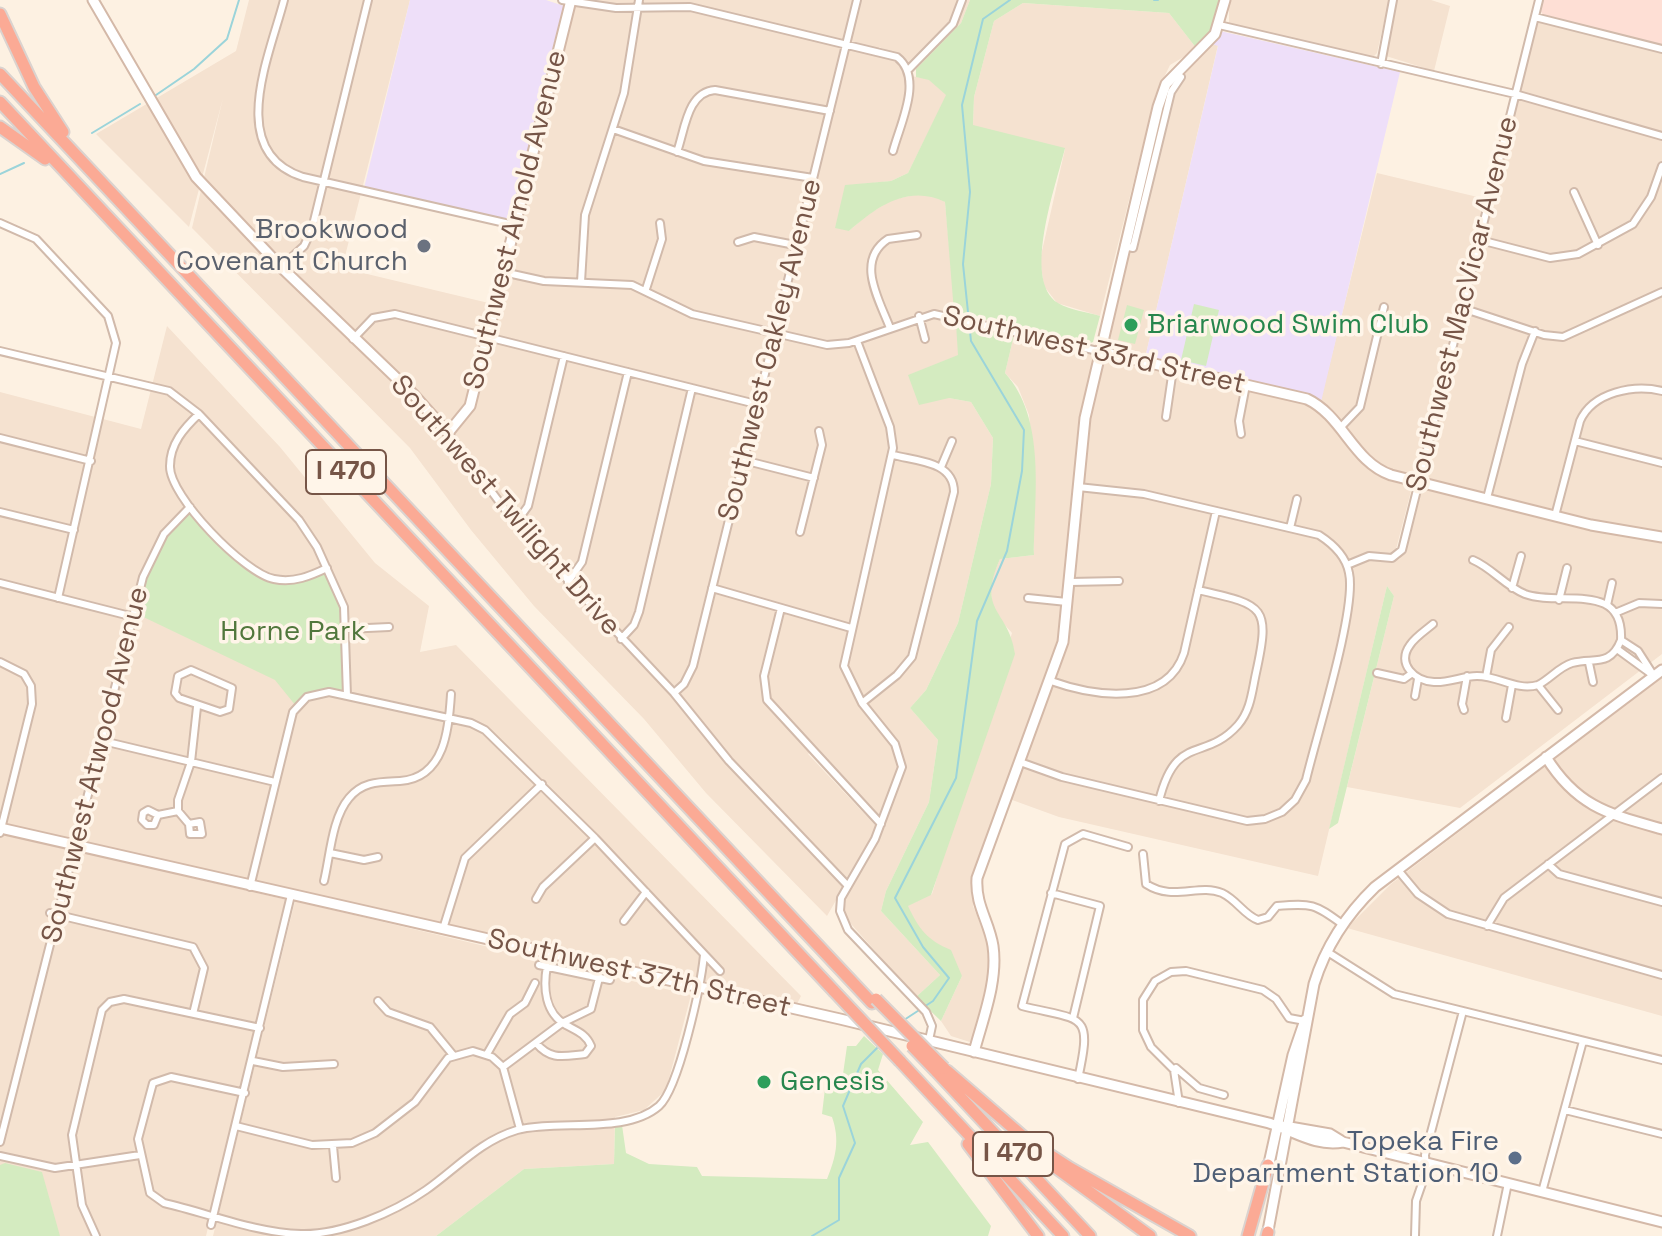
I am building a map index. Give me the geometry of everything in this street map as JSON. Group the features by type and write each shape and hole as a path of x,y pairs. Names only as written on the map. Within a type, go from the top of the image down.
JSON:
{"highway":[{"path":"0,14 48,111 100,180"},
{"name":"I 470","path":"0,74 822,950 942,1070 1090,1236"},
{"name":"I 470","path":"0,102 1063,1236"},
{"path":"0,127 35,150 86,194"},
{"path":"942,1070 1026,1145 1150,1236"},
{"path":"942,1070 1027,1140 1190,1236"},
{"path":"954,1121 1037,1236"},
{"path":"1251,1236 1268,1165"}],"street":[{"name":"Southwest Twilight Drive","path":"93,0 189,169 353,340 414,395 448,433 515,524 674,693 729,761 848,886"},
{"path":"284,0 258,105 258,129 270,155 291,172 324,182 514,225"},
{"path":"281,267 308,240 368,0"},
{"name":"Southwest Oakley Avenue","path":"674,693 691,671 857,0"},
{"path":"908,70 953,24 962,0"},
{"path":"974,1052 994,962 992,941 979,909 977,878 1063,642 1085,418 1098,351 1124,246 1149,166 1166,84 1179,67 1208,42 1219,25 1225,0"},
{"path":"1381,64 1393,0"},
{"name":"Southwest MacVicar Avenue","path":"1347,565 1369,556 1399,556 1539,0"},
{"path":"568,1 599,7 639,3 690,7 891,54 908,70 910,84 893,151"},
{"name":"Southwest Arnold Avenue","path":"448,433 470,406 568,1"},
{"path":"581,282 585,215 631,63 639,3"},
{"path":"1535,17 1662,49"},
{"path":"1219,25 1515,94 1662,136"},
{"path":"1162,113 1181,77"},
{"path":"677,152 693,102 705,92 715,90 830,111"},
{"path":"613,129 677,152 732,167 776,169 813,178"},
{"path":"1480,240 1556,258 1569,257 1624,231 1636,220 1654,191 1662,166"},
{"path":"1574,192 1598,245"},
{"path":"0,223 13,226 36,239 108,316 116,343 58,598"},
{"path":"646,289 662,239 660,223"},
{"path":"890,328 871,275 872,259 888,239 917,235"},
{"path":"738,242 754,237 795,245"},
{"name":"Southwest 33rd Street","path":"503,272 536,280 614,282 646,289 692,314 827,345 857,341 919,316 953,318 980,324 1307,399 1328,413 1375,469 1555,516 1662,537"},
{"path":"1462,308 1554,337 1576,334 1662,292"},
{"path":"1340,428 1360,407 1384,307"},
{"path":"353,340 373,318 388,313 756,404"},
{"path":"919,316 925,339"},
{"path":"1487,498 1522,364 1535,331"},
{"path":"857,341 890,427 893,455 844,666 862,703 901,756 897,788 840,907 845,927 926,1012 932,1026 929,1040"},
{"path":"0,351 169,391 199,414 299,520 327,568 342,600 346,629 347,696"},
{"path":"515,524 528,506 564,356"},
{"path":"1166,417 1173,369"},
{"path":"568,582 582,562 628,372"},
{"path":"1241,434 1239,421 1246,385"},
{"path":"621,639 634,625 639,612 692,388"},
{"path":"1555,516 1583,415 1595,403 1629,389 1662,391"},
{"path":"199,414 177,440 170,465 176,491 239,559 260,575 293,580 327,568"},
{"path":"800,532 822,441 819,431"},
{"path":"0,438 91,461"},
{"path":"941,467 952,441"},
{"path":"1575,441 1662,463"},
{"path":"862,703 903,669 916,648 954,492 952,478 941,467 893,455"},
{"path":"743,460 814,478"},
{"path":"1020,762 1238,820 1265,819 1289,806 1306,780 1349,603 1347,565 1325,539 1290,528 1136,493 1078,487"},
{"path":"1290,528 1297,499"},
{"name":"Southwest Atwood Avenue","path":"0,1142 53,914 103,741 147,565 156,545 190,507"},
{"path":"1051,681 1091,691 1138,692 1161,685 1182,660 1216,511"},
{"path":"0,512 74,530"},
{"path":"1512,588 1521,556"},
{"path":"1433,624 1408,647 1406,663 1411,674 1418,679 1444,682 1467,676 1486,677 1512,685 1538,685 1568,664 1606,660 1617,649 1621,640 1615,613 1607,605 1591,598 1539,598 1512,588 1473,560"},
{"path":"1559,600 1567,568"},
{"path":"1070,582 1119,581"},
{"path":"0,583 134,617"},
{"path":"1607,605 1612,583"},
{"path":"712,588 851,628"},
{"path":"1159,801 1165,779 1175,761 1189,750 1225,736 1240,722 1251,701 1265,636 1263,620 1252,605 1198,590"},
{"path":"1028,598 1067,602"},
{"path":"1615,613 1639,603 1662,604"},
{"path":"781,608 764,676 767,700 881,824"},
{"path":"346,629 389,627"},
{"path":"1486,677 1491,650 1509,627"},
{"path":"1621,640 1638,651 1658,673"},
{"path":"1617,649 1658,673"},
{"path":"0,662 24,674 33,697 0,830"},
{"path":"1589,663 1593,682"},
{"path":"183,671 197,672 232,688 234,698 226,711 197,707 176,695 178,676 183,671"},
{"path":"1377,673 1404,679 1411,674"},
{"path":"1267,1235 1284,1127 1307,1036 1306,1019 1326,951 1342,924 1359,903 1398,870 1658,673"},
{"path":"1464,710 1462,704 1467,676"},
{"path":"1415,696 1418,679"},
{"path":"1506,718 1512,685"},
{"path":"1538,685 1558,710"},
{"path":"250,887 293,712 313,694 329,692 485,730 595,838 720,971"},
{"path":"324,881 339,818 350,797 369,784 404,781 425,772 441,752 451,694"},
{"path":"189,824 178,811 178,800 191,762 197,707"},
{"path":"103,741 275,782"},
{"path":"901,756 911,752"},
{"path":"1546,757 1577,796 1613,815 1662,829"},
{"path":"1487,926 1499,903 1662,778"},
{"path":"443,929 457,872 465,858 542,784"},
{"path":"158,815 178,811"},
{"name":"Southwest 37th Street","path":"0,830 929,1040 1078,1079 1284,1127 1331,1144 1343,1142 1662,1222"},
{"path":"1078,1079 1087,1038 1084,1029 1073,1018 1022,1006 1063,848 1083,834 1128,847"},
{"path":"536,899 543,887 595,838"},
{"path":"330,853 364,860 378,857"},
{"path":"1143,854 1146,884 1159,890 1181,894 1221,893 1258,920 1268,917 1277,906 1309,904 1322,908 1342,924"},
{"path":"1548,864 1559,874 1662,902"},
{"path":"1398,870 1418,894 1438,909 1487,926 1662,975"},
{"path":"624,921 646,892"},
{"path":"1051,893 1100,906 1073,1018"},
{"path":"211,1225 291,895"},
{"path":"53,914 193,947 204,968 193,1014"},
{"path":"1326,951 1386,991 1662,1060"},
{"path":"245,1093 171,1077 157,1080 150,1090 139,1133 147,1186 157,1200 214,1215 289,1233 331,1231 409,1200 488,1142 520,1129 633,1119 657,1107 675,1081 704,955"},
{"path":"536,1043 552,1057 589,1052 589,1041 562,1023 544,994 543,966 610,980"},
{"path":"1224,1095 1199,1088 1147,1042 1141,1008 1150,986 1171,972 1186,971 1263,990 1276,999 1289,1018 1306,1019"},
{"path":"503,1067 562,1023 591,1009 599,978"},
{"path":"487,1054 510,1014 525,1003 535,983"},
{"path":"96,1236 82,1205 73,1127 99,1019 106,1006 118,999 260,1028"},
{"path":"378,1001 388,1012 430,1027 453,1055"},
{"path":"1415,1236 1416,1201 1463,1011"},
{"path":"1542,1192 1583,1041"},
{"path":"236,1126 312,1145 333,1146 369,1136 407,1109 427,1090 453,1055 473,1051 487,1054 503,1067 520,1129"},
{"path":"253,1061 283,1067 334,1064"},
{"path":"1170,1064 1176,1076 1179,1103"},
{"path":"1565,1110 1662,1134"},
{"path":"1268,1165 1284,1127"},
{"path":"333,1146 336,1178"},
{"path":"0,1156 47,1168 140,1155"},
{"path":"1497,1236 1508,1183"}],"shaded area":[{"path":"249,0 410,0 342,268 497,305 573,0 970,0 961,23 916,69 902,56 879,47 878,54 899,63 905,75 929,79 947,95 908,173 891,181 845,186 849,231 867,215 892,200 926,192 945,202 959,355 909,375 949,398 971,402 993,438 991,484 958,623 926,690 910,708 938,740 929,802 886,891 881,911 940,975 916,997 844,916 846,895 886,824 815,748 808,754 875,825 874,834 827,916 706,793 644,719 534,606 471,530 410,448 192,228 223,98 189,227 96,134 236,51"},
{"path":"410,0 546,0 564,6 510,220 364,188"},
{"path":"1229,0 1389,0 1377,53 1372,58 1229,24"},
{"path":"1397,0 1431,0 1450,6 1434,71 1386,56"},
{"path":"1543,0 1662,0 1662,46 1543,15 1540,10"},
{"path":"1023,3 1169,13 1197,49 1170,65 1155,96 1100,316 1057,303 1044,286 1040,260 1065,149 973,126 974,97 994,21"},
{"path":"1542,22 1662,52 1662,654 1460,808 1347,787 1394,596 1387,586 1318,876 1059,817 1004,797 974,882 973,906 990,948 989,974 973,1043 951,1036 941,1021 962,976 921,932 907,906 932,894 1012,633 993,612 990,582 1000,559 1034,555 1034,462 1029,415 1018,387 1005,373 1014,335 1308,404 1318,411 1377,173 1486,199 1393,561 1400,559 1536,24"},
{"path":"1220,31 1400,72 1321,402 1145,358 1218,46 1212,44"},
{"path":"1212,44 1218,45 1145,358 1108,349 1106,342 1168,92 1178,74"},
{"path":"167,326 280,447 375,563 429,606 420,652 456,645 801,996 796,1006 0,824 0,392 141,429"},
{"path":"1662,677 1662,1016 1347,928 1391,884"},
{"path":"0,833 287,900 206,1236 60,1236 0,1165"},
{"path":"295,901 691,995 666,1090 644,1110 615,1117 614,1164 524,1169 436,1236 213,1236"}],"green space":[{"path":"970,0 1220,0 1213,26 1197,49 1169,13 1023,3 994,21 974,97 973,125 1065,148 1045,230 1042,274 1047,291 1058,303 1100,316 1093,342 1088,344 954,312 945,202 919,195 906,197 882,206 849,231 835,228 845,185 891,181 908,173 946,95 929,80 916,77 916,69 961,23"},
{"path":"1194,304 1219,310 1206,366 1181,360"},
{"name":"Briarwood Swim Club","path":"1127,305 1144,310 1135,344 1118,340"},
{"path":"956,324 1014,335 1005,373 1018,392 1033,436 1035,509 1034,555 1000,559 991,590 996,610 1012,639 1015,654 931,895 908,906 925,933 951,950 962,976 941,1021 916,997 940,975 881,911 886,891 929,802 938,740 910,708 926,690 958,623 991,484 993,438 971,402 949,398 919,405 908,375 958,355"},
{"name":"Horne Park","path":"190,507 247,567 284,581 327,568 342,600 347,696 321,692 296,706 275,680 135,613 156,545"},
{"path":"1387,586 1394,596 1338,823 1329,829"},
{"path":"864,1036 883,1054 878,1070 923,1122 910,1145 928,1142 991,1226 988,1236 436,1236 524,1169 614,1164 615,1126 622,1125 626,1153 649,1164 697,1167 702,1176 827,1179 835,1156 836,1141 832,1117 822,1114 826,1080 842,1081 847,1046 856,1046"},
{"path":"5,1163 42,1172 60,1236 0,1236 0,1165"}],"waterway":[{"path":"156,95 194,69 227,39 239,0"},
{"path":"904,1020 933,1001 949,978 923,947 895,898 956,778 977,621 1007,551 1022,471 1024,430 971,341 963,264 970,192 962,105 983,19 1010,0"},
{"path":"92,133 140,104"},
{"path":"0,174 24,163"},
{"path":"812,1236 839,1220 839,1178 855,1143 843,1106 861,1064 880,1045"}],"place":[{"name":"Brookwood Covenant Church","path":"424,246"},
{"name":"Briarwood Swim Club","path":"1131,325"},
{"name":"Genesis","path":"764,1082"},
{"name":"Topeka Fire Department Station 10","path":"1515,1158"}]}
